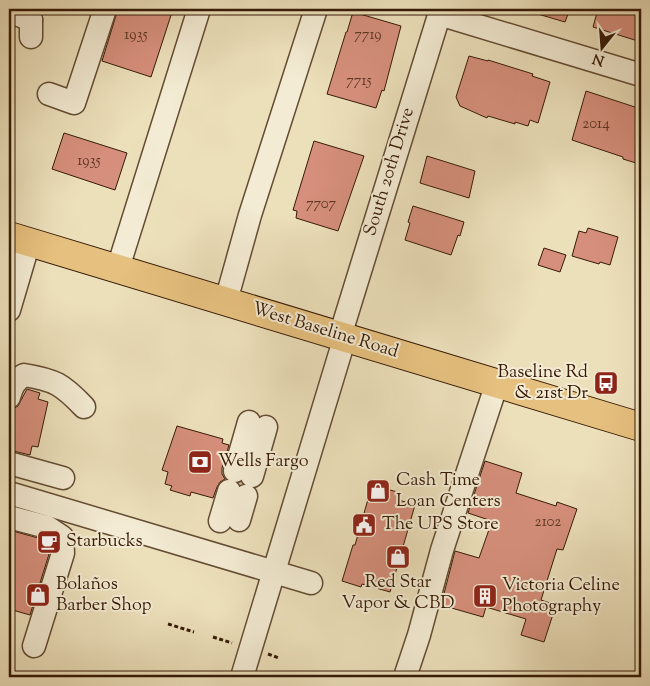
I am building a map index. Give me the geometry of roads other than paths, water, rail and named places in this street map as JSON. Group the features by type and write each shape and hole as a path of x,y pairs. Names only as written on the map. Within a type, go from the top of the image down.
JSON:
{"main road":[{"name":"West Baseline Road","path":"19,239 641,426"}],"street":[{"path":"49,94 74,103 104,9"},
{"path":"118,268 199,9"},
{"path":"226,301 250,215 316,9"},
{"path":"440,11 641,75"},
{"name":"South 20th Drive","path":"242,677 440,11"},
{"path":"9,12 30,22"},
{"path":"9,310 19,239"},
{"path":"9,397 12,386 17,379 24,375 46,379 57,384 67,390 84,407"},
{"path":"405,677 442,550 497,383"},
{"path":"229,521 258,424"},
{"path":"9,463 63,478"},
{"path":"9,493 311,583"},
{"path":"9,517 47,527 62,537 64,544 63,553 34,646"}],"tunnel":[{"path":"238,493 244,474"}],"place":[{"name":"Baseline Rd & 21st Dr","path":"606,383"},
{"name":"Wells Fargo","path":"200,462"},
{"name":"Cash Time Loan Centers","path":"378,491"},
{"name":"The UPS Store","path":"364,525"},
{"name":"Starbucks","path":"49,542"},
{"name":"Red Star Vapor & CBD","path":"398,557"},
{"name":"Bolaños Barber Shop","path":"38,595"},
{"name":"Victoria Celine Photography","path":"485,596"}]}
